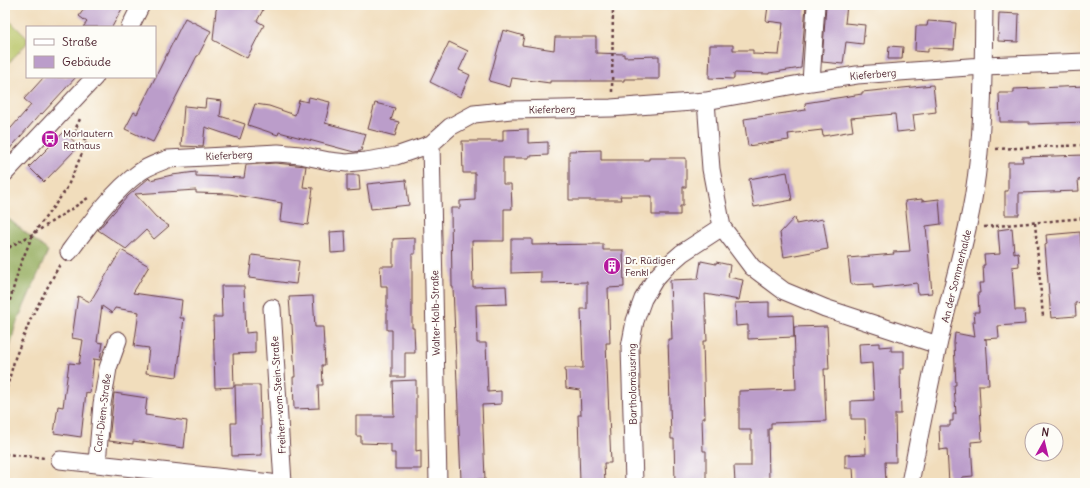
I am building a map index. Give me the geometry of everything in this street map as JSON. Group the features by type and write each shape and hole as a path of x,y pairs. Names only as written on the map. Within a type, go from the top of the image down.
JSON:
{"street":[{"path":"130,26 141,5"},
{"path":"811,82 816,5"},
{"name":"An der Sommerhalde","path":"910,483 938,345 968,229 974,191 979,150 984,5"},
{"name":"Kieferberg","path":"69,252 90,223 120,189 139,172 168,159 278,153 347,163 366,161 396,156 431,144 450,127 474,114 511,110 611,108 706,101 857,75 983,66 1085,62"},
{"path":"5,173 94,78"},
{"path":"706,101 711,169 722,227 752,267 784,291 825,308 938,345"},
{"name":"Walter-Kolb-Straße","path":"431,144 438,483"},
{"name":"Bartholomäusring","path":"634,483 630,347 634,321 643,300 655,279 666,267 682,253 722,227"},
{"name":"Freiherr-vom-Stein-Straße","path":"272,308 283,483"},
{"name":"Carl-Diem-Straße","path":"97,463 102,404 108,368 118,340"},
{"name":"Carl-Diem-Straße","path":"60,460 271,483"}],"path":[{"path":"611,108 613,5"},
{"path":"5,318 19,268 33,234 66,190 87,142 75,130 80,119 66,108"},
{"path":"979,150 1085,145"},
{"path":"5,252 11,246 33,234 91,196"},
{"path":"968,229 1085,218"},
{"path":"1035,223 1043,317"},
{"path":"5,394 15,358 31,318 59,265 69,252"},
{"path":"5,454 60,460"}],"green space":[{"path":"5,16 26,37 26,44 5,67"},
{"path":"5,216 48,251 15,327 5,369"}],"building":[{"path":"87,5 124,5 113,26 84,26 87,22 79,16"},
{"path":"219,5 254,5 263,10 257,21 264,25 247,58 213,40 216,10"},
{"path":"786,5 806,5 801,68 769,74 734,73 734,79 709,78 710,45 733,45 733,50 753,50 753,54 779,55 783,23 766,21 768,6 785,8"},
{"path":"826,5 847,5 845,23 865,25 863,44 846,42 843,64 822,62"},
{"path":"999,13 1019,14 1018,42 998,41"},
{"path":"185,18 211,31 153,142 125,129 134,112 137,114"},
{"path":"928,21 956,23 954,49 928,48 928,52 915,51 916,26 927,26"},
{"path":"503,30 524,36 522,45 554,50 555,37 596,37 596,53 624,54 624,57 659,56 659,79 624,79 624,81 550,81 550,83 512,78 510,87 489,81"},
{"path":"449,42 468,51 459,70 470,75 460,97 430,82"},
{"path":"889,46 903,47 902,59 888,59"},
{"path":"43,78 75,78 42,114 41,113 7,152 5,150 5,135 31,105 24,99"},
{"path":"933,85 936,112 913,115 915,130 897,132 895,114 851,118 853,131 823,136 822,130 788,134 789,140 748,146 744,119 806,110 805,103 862,94 862,92"},
{"path":"1085,86 1085,122 1029,124 1029,122 1000,122 999,93 1014,93 1014,89"},
{"path":"309,97 330,102 325,123 366,134 361,151 354,152 279,132 278,135 248,125 255,104 269,106 295,115 299,100 308,102"},
{"path":"206,99 222,101 220,116 245,124 240,139 205,127 203,147 181,146 184,106 205,108"},
{"path":"375,103 395,108 391,120 399,122 395,136 368,129"},
{"path":"528,129 528,143 548,142 548,155 529,156 529,158 503,158 503,184 511,184 512,209 504,209 504,241 472,241 473,287 506,286 507,304 476,305 477,343 486,343 488,392 501,391 501,404 482,405 485,479 461,480 452,287 451,208 460,208 460,201 475,200 475,173 463,173 462,141 503,141 503,130"},
{"path":"64,132 79,146 44,182 29,167"},
{"path":"601,150 601,160 686,158 686,187 683,187 683,206 680,206 680,215 652,215 652,196 620,196 621,200 569,200 569,151"},
{"path":"1085,155 1085,179 1078,180 1079,191 1019,193 1019,215 1005,215 1005,191 1008,191 1008,162 1023,162 1022,157"},
{"path":"275,163 306,166 303,187 313,188 308,225 280,221 282,203 229,194 196,193 196,190 135,194 156,217 169,226 154,239 146,230 126,249 98,230 128,196 149,178 150,180 196,172 196,176 244,178 246,165"},
{"path":"787,172 792,200 754,207 749,179"},
{"path":"347,175 359,175 360,190 347,191"},
{"path":"406,180 409,205 371,209 367,184"},
{"path":"922,199 922,201 939,199 941,224 926,226 932,293 918,294 917,283 873,288 873,284 851,285 848,258 910,251 905,201"},
{"path":"795,217 796,224 823,219 828,249 784,257 780,233"},
{"path":"1012,228 1014,253 1018,252 1019,266 1012,267 1015,310 1024,310 1025,324 998,326 999,338 984,339 986,339 989,385 979,385 982,441 971,442 973,476 962,477 962,483 949,483 947,449 940,450 939,426 950,426 950,421 953,421 953,414 956,414 954,385 956,385 955,333 975,337 973,322 975,322 974,312 979,312 978,293 980,293 979,283 984,283 984,255 1000,254 998,230"},
{"path":"345,231 346,252 331,253 330,232"},
{"path":"1080,232 1085,302 1075,303 1076,316 1051,318 1045,245 1047,244 1046,235"},
{"path":"415,238 415,254 412,254 412,328 414,328 415,353 405,353 405,377 392,377 392,330 387,330 387,286 381,286 380,266 393,266 393,239"},
{"path":"511,239 532,239 532,245 603,244 603,250 623,250 624,287 608,288 610,343 606,343 611,463 604,463 605,483 580,483 578,415 581,415 580,390 566,388 565,368 583,368 581,309 587,309 587,282 541,283 541,272 511,273"},
{"path":"121,250 149,266 133,293 182,300 180,318 184,318 177,377 146,373 149,348 134,346 139,312 115,308 112,313 102,306 97,342 103,343 100,360 94,359 90,393 86,392 81,437 54,433 58,406 63,407 69,363 79,364 83,340 72,338 78,296 90,302"},
{"path":"252,255 299,261 296,284 249,278"},
{"path":"701,261 730,265 728,277 743,280 739,300 705,294 707,341 703,341 705,418 702,418 703,451 706,451 706,483 675,483 674,439 671,439 668,339 672,339 670,280 698,279"},
{"path":"221,286 244,286 246,333 255,332 255,353 233,354 234,387 215,388 213,317 222,317"},
{"path":"313,296 315,327 323,327 325,365 322,365 323,385 318,385 319,408 294,409 293,377 295,377 289,297"},
{"path":"769,302 769,316 793,315 794,337 748,339 748,325 736,326 735,303"},
{"path":"827,326 829,369 824,369 826,421 771,423 771,429 768,429 769,480 762,480 762,483 735,483 734,466 751,466 751,430 739,430 739,391 796,389 794,327"},
{"path":"879,343 879,347 891,346 891,351 904,351 904,369 900,369 901,414 895,414 896,462 885,462 886,483 854,483 853,468 845,468 845,455 866,454 865,419 851,419 851,401 874,400 872,363 860,364 859,344"},
{"path":"416,380 416,451 421,450 421,469 395,469 395,453 391,453 391,444 361,443 361,436 356,436 356,416 394,416 393,381"},
{"path":"235,385 260,385 262,455 232,456 231,423 236,423"},
{"path":"114,393 147,398 145,415 187,421 184,448 133,441 133,444 109,441"}],"place":[{"name":"Morlautern Rathaus","path":"50,139"},
{"name":"Dr. Rüdiger Fenkl","path":"612,266"}]}
